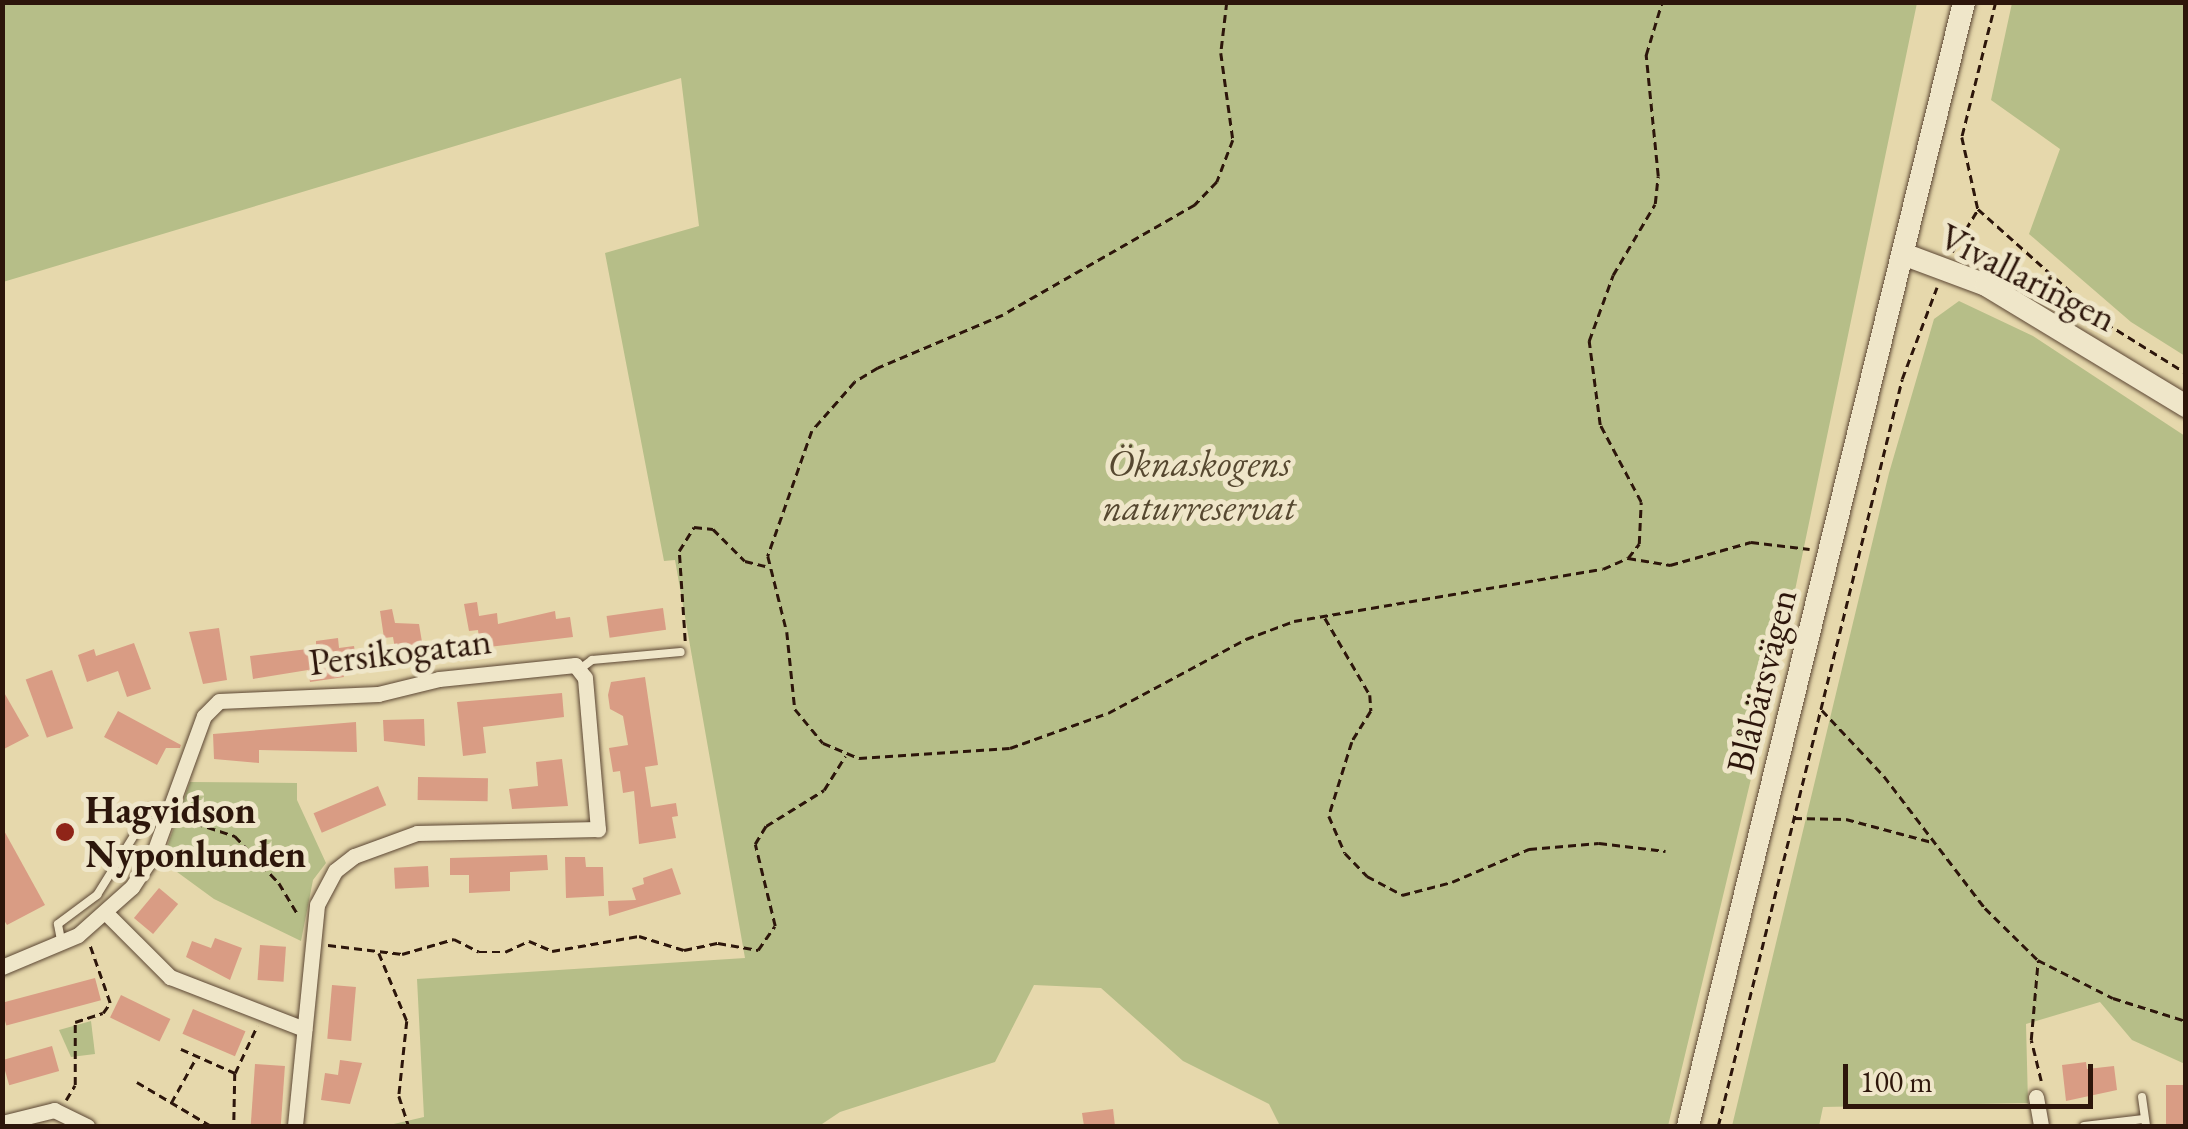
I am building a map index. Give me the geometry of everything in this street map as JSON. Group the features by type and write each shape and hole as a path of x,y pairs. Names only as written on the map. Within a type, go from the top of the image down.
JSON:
{"street":[{"name":"Vivallaringen","path":"1964,2 1903,254 1986,286 2186,406"},
{"name":"Blåbärsvägen","path":"1688,1126 1903,254"},
{"name":"Persikogatan","path":"2,967 62,944 85,930 140,876 204,716 219,701 378,694 439,679 583,673"},
{"path":"295,1126 313,935 330,877 354,856 416,834 598,828 583,673"},
{"path":"106,913 170,977 262,1016 304,1029"},
{"path":"2036,1097 2041,1126"},
{"path":"2,1123 60,1112 87,1126"}],"lane":[{"path":"583,673 592,660 681,652"},
{"path":"62,944 58,924 96,895 150,810 168,812"},
{"path":"2084,1126 2145,1123 2142,1097"}],"path":[{"path":"1226,2 1222,53 1233,140 1217,182 1160,227 1003,316 855,382 812,431 772,536 768,567 787,632 795,709 806,729 845,755 1010,748 1108,713 1246,638 1325,616 1603,570 1628,558 1638,544 1641,502 1600,425 1590,341 1612,275 1654,204 1658,176 1646,66 1662,2"},
{"path":"1996,2 1962,137 1978,209 2106,322 2186,373"},
{"path":"1953,248 1978,209"},
{"path":"1718,1126 1902,379 1938,285"},
{"path":"681,652 686,638 679,551 694,527 713,528 745,561 768,567"},
{"path":"1628,558 1670,565 1751,542 1788,542 1827,562"},
{"path":"1325,616 1370,695 1371,711 1352,742 1329,816 1345,854 1366,876 1402,894 1452,882 1529,849 1599,843 1666,851"},
{"path":"1821,709 1985,908 2038,960 2113,998 2186,1021"},
{"path":"168,812 234,836 279,883 313,935 344,950 415,952 454,939 480,952 506,952 529,941 565,951 639,936 684,950 718,942 758,950 775,926 756,844 766,826 824,790 845,755"},
{"path":"1794,818 1846,819 1933,842"},
{"path":"60,1112 75,1084 75,1022 103,1013 110,1004 85,930"},
{"path":"379,953 407,1021 398,1096 409,1126"},
{"path":"2036,1097 2041,1085 2031,1040 2038,960"},
{"path":"234,1126 235,1073 262,1016"},
{"path":"181,1049 235,1073"},
{"path":"170,1103 197,1056"},
{"path":"137,1082 211,1126"}],"green space":[{"name":"Öknaskogens naturreservat","path":"3,2 1917,3 1788,624 1668,1126 1280,1126 1269,1104 1183,1061 1101,988 1034,985 995,1062 840,1112 819,1126 385,1126 424,1117 417,979 745,958 675,560 664,561 605,253 699,226 681,78 3,282"},
{"path":"2012,3 2185,5 2185,356 2131,322 2029,234 2060,149 1991,100"},
{"path":"1959,301 2033,336 2185,436 2185,1064 2132,1040 2100,1002 2026,1024 2028,1103 1823,1107 1819,1126 1732,1126 1889,473 1934,319"},
{"path":"190,782 297,783 297,800 326,863 313,880 301,941 214,899 162,861"},
{"path":"91,1021 95,1054 71,1057 59,1030"}],"building":[{"path":"477,602 479,616 497,613 498,624 555,611 556,619 570,617 573,637 480,648 478,630 469,631 464,604"},
{"path":"663,608 666,630 610,638 607,616"},
{"path":"392,609 395,623 419,624 423,648 396,655 393,637 384,638 380,611"},
{"path":"219,628 227,680 203,684 189,632"},
{"path":"338,638 339,648 354,646 357,664 342,666 344,677 310,682 308,670 253,679 250,656 316,648 316,641"},
{"path":"134,643 151,689 127,697 118,671 87,682 78,655 94,649 96,656"},
{"path":"52,670 73,728 47,738 26,680"},
{"path":"645,677 658,765 645,767 651,807 676,803 678,816 672,817 676,838 639,844 634,791 623,793 620,771 613,772 609,748 628,745 623,716 610,709 608,695 611,682"},
{"path":"2,689 29,736 2,750"},
{"path":"562,693 564,717 483,727 486,753 463,756 457,702"},
{"path":"118,711 181,745 180,748 166,748 157,765 104,737"},
{"path":"424,719 425,746 384,741 383,720"},
{"path":"356,722 357,752 259,750 259,763 214,759 213,734"},
{"path":"562,759 568,806 512,809 509,789 538,786 536,762"},
{"path":"418,777 488,778 488,801 418,800"},
{"path":"378,786 386,805 322,833 314,813"},
{"path":"2,827 45,905 7,925 2,917"},
{"path":"547,855 548,870 510,872 510,891 469,893 469,875 450,875 450,858"},
{"path":"565,857 585,857 586,867 603,867 604,896 566,898"},
{"path":"428,866 429,887 395,889 394,868"},
{"path":"672,868 681,894 609,916 608,901 636,900 632,888 644,884 643,878"},
{"path":"159,888 178,904 153,934 134,918"},
{"path":"215,938 242,948 230,980 186,957 192,941 211,948"},
{"path":"260,945 286,947 283,982 258,980"},
{"path":"95,978 101,1000 6,1026 2,1003"},
{"path":"332,985 356,987 351,1041 327,1039"},
{"path":"121,995 170,1019 159,1042 110,1017"},
{"path":"193,1009 245,1031 235,1056 182,1034"},
{"path":"52,1046 59,1071 9,1085 2,1060"},
{"path":"340,1060 362,1063 350,1104 321,1100 325,1073 338,1075"},
{"path":"2086,1062 2087,1069 2114,1066 2117,1090 2066,1101 2062,1065"},
{"path":"255,1064 285,1066 281,1126 251,1126"},
{"path":"2166,1085 2186,1085 2186,1126 2166,1126"},
{"path":"1113,1109 1115,1126 1084,1126 1082,1113"}],"place":[{"name":"Hagvidson Nyponlunden","path":"65,832"}]}
